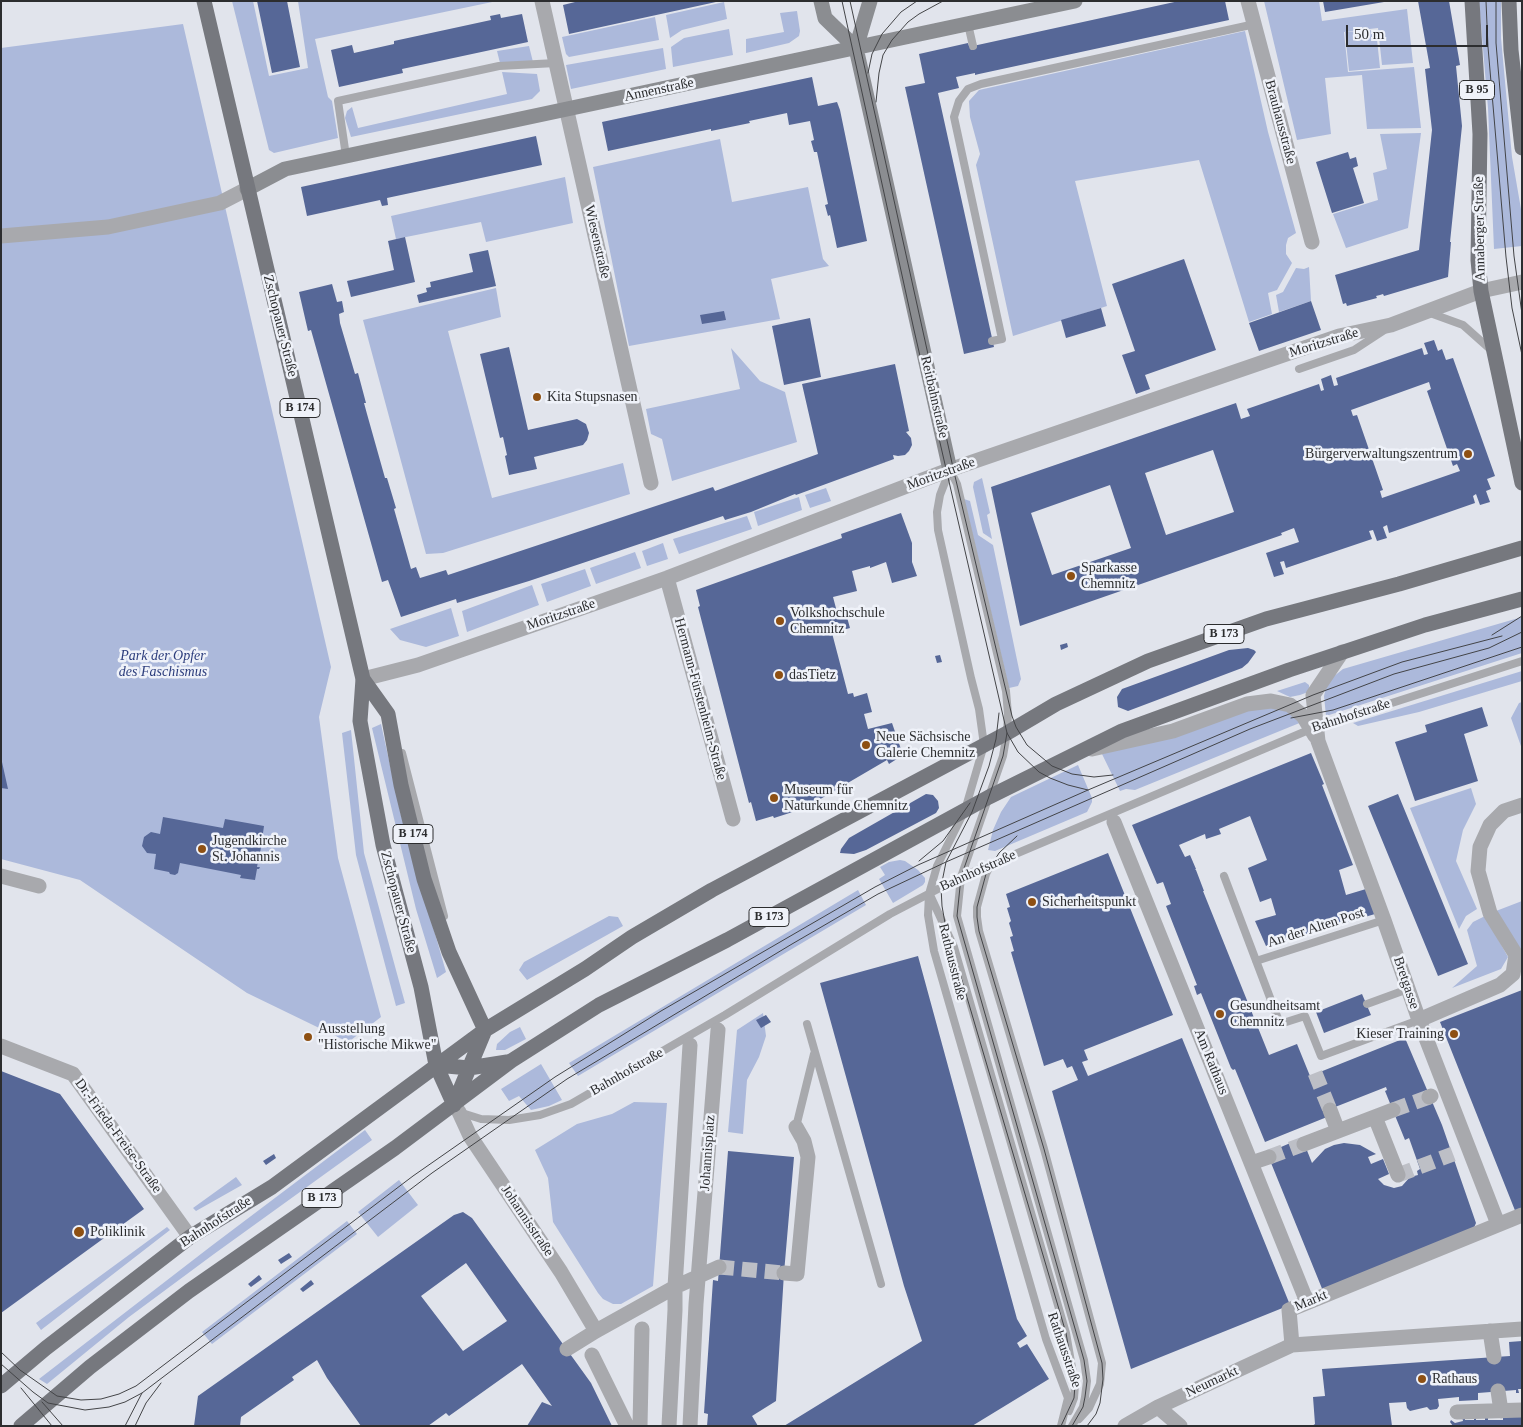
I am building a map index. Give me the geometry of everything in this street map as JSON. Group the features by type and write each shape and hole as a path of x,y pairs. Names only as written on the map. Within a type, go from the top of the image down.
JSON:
{"main road":[{"name":"Zschopauer Straße","path":"204,1 364,679 360,721 383,845 420,987 436,1065 457,1108"},
{"name":"Annaberger Straße","path":"1472,1 1480,134 1478,251 1481,291 1522,483"},
{"name":"B 95","path":"1509,1 1510,50 1518,87 1522,144"},
{"name":"Bahnhofstraße","path":"1,1386 46,1348 190,1237 272,1187 485,1030 585,969 632,937 704,895 1007,734 1056,704 1148,661 1266,619 1399,584 1522,548"},
{"name":"B 173","path":"21,1426 90,1367 189,1291 395,1148 457,1108 511,1061 599,1005 727,940 989,797 1122,731 1342,652 1425,625 1522,598"},
{"name":"Zschopauer Straße","path":"364,679 388,714 401,785 424,879 449,952 485,1030"},
{"path":"457,1108 469,1068 485,1030"},
{"path":"436,1065 469,1068 511,1061"}],"street":[{"name":"Wiesenstraße","path":"542,1 651,482"},
{"path":"821,1 826,18 856,48"},
{"name":"Reitbahnstraße","path":"870,1 856,48 950,470"},
{"name":"Annenstraße","path":"247,188 285,169 1075,1"},
{"name":"Brauhausstraße","path":"1248,1 1312,242"},
{"path":"1,236 108,226 220,203 247,188"},
{"name":"Moritzstraße","path":"364,679 418,665 667,578 950,470 1338,336 1391,325 1481,291 1522,282"},
{"name":"Hermann-Fürstenheim-Straße","path":"667,578 733,819"},
{"name":"Bretgasse","path":"1315,732 1313,695 1342,652"},
{"name":"Bretgasse","path":"1081,751 1174,731 1246,704 1271,701 1290,705 1303,716 1315,732 1419,1020 1498,1224"},
{"path":"1419,1020 1500,985 1513,974 1516,955 1490,912 1478,871 1480,847 1490,825 1504,811 1522,805"},
{"name":"Am Rathaus","path":"1114,822 1307,1302"},
{"path":"1,876 39,886"},
{"name":"Johannisplatz","path":"690,1426 699,1276 718,1030"},
{"name":"Johannisplatz","path":"669,1426 675,1288 690,1045"},
{"name":"Dr.-Frieda-Freise-Straße","path":"1,1046 73,1074 190,1237"},
{"name":"Johannisstraße","path":"457,1108 470,1136 561,1272 596,1330"},
{"path":"1330,1110 1338,1131"},
{"path":"1304,1144 1393,1110"},
{"path":"1375,1117 1398,1175"},
{"path":"784,1273 798,1274 808,1157 804,1141 796,1127"},
{"path":"1251,1164 1269,1157"},
{"name":"Markt","path":"1292,1346 1289,1310 1522,1215"},
{"path":"567,1349 596,1330 719,1267"},
{"path":"640,1426 642,1329"},
{"path":"1292,1346 1522,1329"},
{"path":"1490,1331 1494,1357"},
{"name":"Neumarkt","path":"1125,1426 1158,1407 1292,1346"},
{"path":"592,1355 627,1426"},
{"path":"1498,1391 1501,1411"},
{"path":"1153,1426 1158,1407"},
{"path":"1158,1407 1166,1426"},
{"path":"1158,1407 1180,1426"},
{"path":"1457,1412 1522,1410"}],"lane":[{"path":"968,24 973,46"},
{"path":"992,341 1002,339 954,117 959,101 968,89 981,84 1255,24"},
{"path":"346,156 338,101 499,66 556,63"},
{"path":"1426,312 1463,325 1494,352"},
{"path":"1299,369 1354,350 1391,325"},
{"path":"929,894 938,866 965,810 984,745 980,709 971,678 938,530 937,512 940,495 950,470"},
{"name":"Rathausstraße","path":"950,470 957,484 1006,691 1007,734 989,797 961,877 957,911 958,925 1084,1360 1087,1381 1085,1397 1072,1426"},
{"name":"Bahnhofstraße","path":"457,1108 481,1120 509,1120 540,1115 579,1100 717,1020 874,923 961,877 1110,813 1315,732 1522,661"},
{"name":"Rathausstraße","path":"991,864 982,888 976,917 1049,1167 1102,1363 1100,1384 1089,1408 1072,1426"},
{"path":"1224,876 1280,1024 1305,1016 1321,1056 1419,1020"},
{"name":"Rathausstraße","path":"929,894 928,915 934,951 1046,1339 1068,1398 1061,1426"},
{"name":"Rathausstraße","path":"929,894 954,947 1066,1333 1075,1385 1074,1398 1061,1426"},
{"name":"An der Alten Post","path":"1256,961 1384,920"},
{"path":"1367,1004 1408,989"},
{"path":"806,1024 881,1284"},
{"path":"796,1127 814,1053"}],"green space":[{"path":"232,1 253,1 269,76 308,68 298,1 497,1 315,39 328,97 332,101 338,138 274,153 269,150"},
{"path":"1264,1 1319,1 1322,21 1407,9 1413,63 1382,65 1378,28 1344,32 1348,72 1414,67 1421,128 1367,129 1362,75 1325,78 1331,134 1297,140"},
{"path":"1479,1 1501,1 1501,38 1512,157 1522,215 1522,246 1494,249 1488,108"},
{"path":"724,2 727,19 682,30 670,38 666,15"},
{"path":"797,11 799,36 789,43 746,53 746,39 784,32 780,13"},
{"path":"655,17 659,40 569,57 566,54 562,37"},
{"name":"Park der Opfer des Faschismus","path":"183,24 331,667 319,717 338,858 381,1017 351,1040 346,1041 247,993 80,880 1,859 1,48"},
{"path":"729,29 733,55 673,67 671,47 684,38"},
{"path":"1376,30 1380,68 1349,71 1345,32"},
{"path":"1245,31 1268,132 1296,233 1288,238 1286,245 1286,254 1292,263 1277,290 1268,293 1272,314 1249,322 1199,160 1075,181 1107,306 1013,336 976,165 980,154 970,117 969,101 979,90"},
{"path":"529,46 533,62 500,63 497,51"},
{"path":"663,48 666,69 571,89 566,65"},
{"path":"502,72 537,74 540,91 532,99 351,137 345,118 347,111 352,107 358,128 507,94"},
{"path":"1421,133 1408,228 1346,248 1333,214 1378,200 1373,173 1387,169 1380,134"},
{"path":"720,139 732,202 808,187 823,259 829,266 771,279 780,319 629,346 593,167"},
{"path":"565,177 573,223 486,242 481,222 396,239 391,216"},
{"path":"1309,267 1311,301 1279,312 1276,295 1283,292 1296,268 1304,269"},
{"path":"496,288 501,317 448,331 492,498 623,463 630,494 443,553 426,554 363,320"},
{"path":"731,348 760,381 785,392 797,442 672,481 662,439 651,434 646,409 740,389"},
{"path":"982,478 990,513 987,515 992,539 983,533 973,487 974,482"},
{"path":"826,488 831,501 810,508 805,495"},
{"path":"799,497 802,510 758,526 754,512"},
{"path":"964,499 970,501 978,535 993,545 1021,679 1018,686 1009,688"},
{"path":"747,516 752,529 679,554 673,539"},
{"path":"663,543 668,559 647,566 642,551"},
{"path":"635,552 641,568 596,584 590,568"},
{"path":"585,569 591,586 547,602 541,584"},
{"path":"532,585 539,605 467,632 462,611"},
{"path":"451,608 459,636 426,647 400,640 390,629"},
{"path":"1522,617 1522,653 1326,716 1324,696 1326,687 1333,677 1343,669"},
{"path":"1522,671 1522,681 1419,712 1358,726 1353,723"},
{"path":"1305,682 1309,685 1308,692 1300,695 1290,697 1277,691"},
{"path":"1522,702 1522,749 1511,718 1519,703"},
{"path":"1272,707 1285,710 1302,722 1135,790 1126,789 1120,791 1102,754 1249,709"},
{"path":"381,724 401,815 446,972 437,978 416,909 372,728"},
{"path":"351,730 364,853 405,1003 396,1006 356,855 342,733"},
{"path":"1078,765 1092,798 1087,812 995,851 988,850 993,830 1001,812 1011,797"},
{"path":"1471,788 1476,804 1463,830 1456,861 1477,909 1466,916 1459,929 1410,808"},
{"path":"905,861 918,870 925,878 925,882 893,903 879,879 885,875 880,867 889,862"},
{"path":"858,890 866,905 578,1076 569,1063"},
{"path":"1522,901 1522,962 1496,911"},
{"path":"609,916 618,917 623,926 527,980 519,970 524,962"},
{"path":"1485,916 1508,957 1501,969 1452,988 1477,966 1467,930 1473,922"},
{"path":"763,1013 766,1036 759,1057 747,1080 743,1134 728,1132 737,1030"},
{"path":"520,1027 526,1039 505,1050 496,1050 497,1044 510,1032"},
{"path":"541,1064 562,1100 549,1106 531,1110 519,1096 509,1101 501,1089"},
{"path":"634,1102 667,1103 653,1286 621,1304 613,1304 603,1299 598,1293 553,1222 548,1178 535,1150 577,1124 612,1114"},
{"path":"365,1130 372,1140 129,1317 47,1384 39,1379 210,1247"},
{"path":"236,1177 242,1185 196,1211 193,1208"},
{"path":"399,1180 418,1205 378,1237 358,1212"},
{"path":"347,1221 357,1234 212,1344 202,1332"},
{"path":"167,1227 170,1230 41,1330 36,1323"}],"building":[{"path":"257,1 287,1 300,67 272,73"},
{"path":"579,1 716,2 569,34 563,5"},
{"path":"1179,1 1225,1 1229,20 975,75 975,73 956,77 959,88 938,93 994,347 964,354 905,87 925,83 919,54 968,43 969,46 973,46"},
{"path":"1323,1 1384,1 1384,2 1325,12"},
{"path":"1418,1 1449,1 1460,65 1456,66 1462,126 1448,277 1384,296 1383,294 1376,296 1377,298 1347,306 1346,303 1343,304 1335,275 1419,250 1432,130 1425,69 1430,68"},
{"path":"500,14 501,18 522,14 528,42 402,69 403,73 339,87 331,50 352,45 354,53 394,44 394,41 491,20 490,16"},
{"path":"812,77 818,106 837,102 840,110 867,241 837,248 830,215 828,216 825,205 828,204 817,152 814,152 811,141 814,140 810,121 789,125 787,113 749,121 750,123 711,131 711,129 608,151 602,122"},
{"path":"536,136 542,165 387,198 388,205 382,206 380,200 307,216 301,187"},
{"path":"1348,152 1350,159 1356,157 1358,166 1353,168 1364,203 1332,213 1316,162"},
{"path":"405,237 415,282 351,297 347,281 394,270 388,241"},
{"path":"488,250 496,286 419,303 417,295 427,292 426,288 431,287 430,282 473,272 469,254"},
{"path":"1184,259 1216,350 1145,375 1150,389 1136,394 1122,355 1135,351 1112,284"},
{"path":"332,284 337,302 342,301 344,312 339,314 340,323 355,374 358,373 366,403 364,403 385,478 387,478 396,508 394,509 411,569 416,567 420,578 446,570 448,575 713,487 715,491 818,454 802,384 895,364 909,431 906,432 911,438 912,445 905,455 893,455 894,459 795,494 751,512 725,520 723,516 529,581 457,603 456,599 401,617 388,580 382,582 311,330 308,331 299,292"},
{"path":"1311,301 1321,330 1259,351 1249,323"},
{"path":"1101,308 1106,326 1066,338 1061,320"},
{"path":"724,311 726,320 702,324 700,315"},
{"path":"810,318 821,377 784,385 772,326"},
{"path":"1434,340 1438,351 1442,349 1446,360 1453,358 1495,476 1487,479 1491,489 1486,491 1490,502 1480,505 1476,494 1473,496 1475,503 1389,533 1387,525 1383,527 1387,538 1377,541 1373,530 1369,531 1372,539 1286,568 1284,561 1280,562 1284,574 1274,577 1266,553 1299,542 1294,528 1281,533 1282,535 1020,626 991,487 1236,403 1241,419 1250,416 1247,409 1319,384 1321,391 1324,390 1321,379 1331,375 1334,386 1338,385 1336,378 1422,348 1424,355 1428,354 1424,343","holes":["1429,382 1431,389 1427,391 1453,466 1457,464 1460,471 1382,498 1380,491 1383,490 1357,415 1353,416 1351,410","1213,450 1234,512 1166,535 1145,473","1110,485 1131,548 1052,575 1031,513"]},
{"path":"509,347 528,430 577,419 586,424 589,433 583,445 534,457 537,469 509,475 503,437 500,438 480,354"},
{"name":"dasTietz","path":"901,513 912,543 912,562 917,576 892,583 886,562 870,568 870,566 852,571 857,591 833,597 837,612 845,610 850,628 832,633 848,694 853,693 854,697 867,693 872,712 864,714 868,729 892,723 903,755 889,764 887,760 805,808 774,818 773,816 756,821 751,802 749,803 698,607 700,606 696,590 842,538 841,534"},
{"path":"1067,643 1068,647 1061,650 1060,645"},
{"path":"1248,648 1256,652 1242,668 1128,711 1118,707 1117,697 1122,689 1229,650"},
{"path":"940,655 942,662 937,663 935,656"},
{"path":"1482,707 1488,726 1464,734 1478,781 1415,801 1395,742 1427,732 1425,725"},
{"path":"1311,753 1353,865 1339,870 1346,895 1366,889 1375,914 1266,946 1255,921 1276,915 1271,898 1260,902 1248,868 1267,860 1250,816 1219,829 1221,834 1206,839 1205,834 1179,845 1185,857 1190,855 1196,869 1203,891 1269,1055 1297,1044 1310,1076 1405,1038 1442,1125 1476,1223 1472,1232 1323,1291 1267,1153 1302,1138 1312,1163 1325,1149 1334,1145 1344,1143 1360,1145 1376,1154 1368,1157 1371,1164 1383,1159 1389,1174 1378,1179 1384,1185 1394,1188 1402,1186 1410,1177 1418,1175 1417,1171 1420,1169 1409,1138 1405,1140 1385,1091 1387,1090 1386,1087 1325,1111 1327,1117 1265,1142 1235,1069 1231,1068 1201,993 1197,995 1194,986 1197,985 1166,906 1171,904 1163,882 1157,884 1132,825"},
{"path":"2,762 8,789 1,788"},
{"path":"926,794 933,795 938,801 939,808 936,813 866,850 854,854 840,853 849,838"},
{"path":"1398,794 1468,964 1438,976 1368,806"},
{"name":"Jugendkirche St. Johannis","path":"163,817 223,828 225,819 264,826 260,854 262,856 259,856 257,867 260,867 257,869 255,880 240,878 241,875 180,863 178,873 175,875 154,869 156,854 147,853 142,846 144,837 151,832 160,834"},
{"path":"1108,853 1173,1015 1084,1050 1088,1060 1082,1062 1088,1076 1182,1038 1290,1305 1131,1369 1052,1091 1078,1080 1072,1066 1067,1068 1063,1059 1044,1066 1011,952 1014,951 1010,937 1013,936 1007,908 1010,907 1006,894"},
{"path":"918,956 1017,1319 1027,1336 1017,1343 1020,1348 1027,1344 1049,1379 972,1426 784,1426 922,1341 904,1286 820,983"},
{"path":"1522,990 1522,1211 1516,1213 1440,1022"},
{"path":"1362,994 1371,1015 1324,1033 1316,1012"},
{"path":"766,1015 771,1022 761,1028 756,1020"},
{"path":"1,1071 60,1094 144,1209 1,1313"},
{"path":"728,1151 794,1157 776,1401 752,1416 758,1426 707,1426 708,1414 704,1413 713,1280 718,1281"},
{"path":"274,1154 276,1158 266,1165 263,1161"},
{"path":"463,1212 472,1218 591,1383 612,1426 527,1426 542,1402 552,1406 522,1364 449,1416 446,1413 428,1426 361,1426 327,1378 317,1360 292,1377 294,1380 241,1417 240,1426 194,1426 198,1396 454,1215","holes":["466,1263 507,1321 463,1351 421,1296"]},
{"path":"289,1253 292,1257 281,1264 278,1260"},
{"path":"259,1275 262,1279 251,1287 248,1284"},
{"path":"311,1280 314,1284 303,1292 300,1289"},
{"name":"Rathaus","path":"1522,1341 1522,1389 1518,1389 1519,1393 1516,1393 1516,1390 1478,1393 1478,1400 1459,1401 1459,1397 1438,1399 1439,1406 1437,1409 1430,1410 1427,1407 1410,1411 1407,1408 1406,1402 1389,1403 1392,1426 1312,1426 1315,1424 1313,1397 1325,1396 1322,1369 1510,1356 1509,1342"},
{"path":"1503,1412 1522,1416 1522,1426 1453,1426 1450,1422 1451,1420 1455,1423 1463,1421 1462,1416 1465,1416 1465,1420 1474,1420 1474,1416 1476,1416 1476,1420 1485,1420 1485,1416 1488,1416 1488,1420 1503,1420"}],"tunnel":[{"path":"1315,1073 1330,1110"},
{"path":"1393,1110 1429,1097"},
{"path":"1269,1157 1304,1144"},
{"path":"1398,1175 1453,1154"},
{"path":"719,1267 784,1273"}],"tram line":[{"path":"842,1 914,330 1007,733 1018,752 1039,772 1068,785 1088,790"},
{"path":"850,1 954,472 1012,716 1016,727 1027,745 1052,766 1072,774 1094,777 1113,775"},
{"path":"868,73 872,54 882,34 901,12 917,1"},
{"path":"876,102 883,55 892,40 908,22 943,1"},
{"path":"1486,1 1488,47 1506,257 1512,308 1522,355"},
{"path":"1496,1 1496,43 1514,256 1522,314"},
{"path":"1492,635 1522,616"},
{"path":"1,1364 48,1403 85,1410 109,1407 125,1402 142,1393 432,1173 567,1079 878,894 946,862 1250,729 1394,674 1489,648 1522,632"},
{"path":"1,1352 20,1370 57,1396 81,1400 101,1399 119,1394 136,1386 413,1176 555,1077 661,1011 875,887 918,865 1088,790 1313,695 1402,662 1502,636"},
{"path":"1291,718 1333,710 1522,647"},
{"path":"999,713 996,739 989,766 972,812 946,862 941,887 942,906 945,923 1066,1333 1075,1385 1074,1398 1061,1426"},
{"path":"1007,733 1003,756 961,877 957,916 1084,1360 1087,1381 1085,1397 1083,1407 1072,1426"},
{"path":"919,861 943,841 970,803"},
{"path":"1017,836 999,853 986,874 977,907 977,917 979,931 1044,1149 1102,1363 1103,1379 1100,1403 1096,1414 1087,1426"},
{"path":"135,1426 146,1403 161,1383"},
{"path":"21,1388 52,1426"},
{"path":"125,1426 142,1393"},
{"path":"42,1402 63,1426"}],"place":[{"name":"Kita Stupsnasen","path":"537,397"},
{"name":"Bürgerverwaltungszentrum","path":"1468,454"},
{"name":"Sparkasse Chemnitz","path":"1071,576"},
{"name":"Volkshochschule Chemnitz","path":"780,621"},
{"name":"dasTietz","path":"779,675"},
{"name":"Neue Sächsische Galerie Chemnitz","path":"866,745"},
{"name":"Museum für Naturkunde Chemnitz","path":"774,798"},
{"name":"Jugendkirche St. Johannis","path":"202,849"},
{"name":"Sicherheitspunkt","path":"1032,902"},
{"name":"Gesundheitsamt Chemnitz","path":"1220,1014"},
{"name":"Kieser Training","path":"1454,1034"},
{"name":"Ausstellung \"Historische Mikwe\"","path":"308,1037"},
{"name":"Poliklinik","path":"79,1232"},
{"name":"Rathaus","path":"1422,1379"}]}
